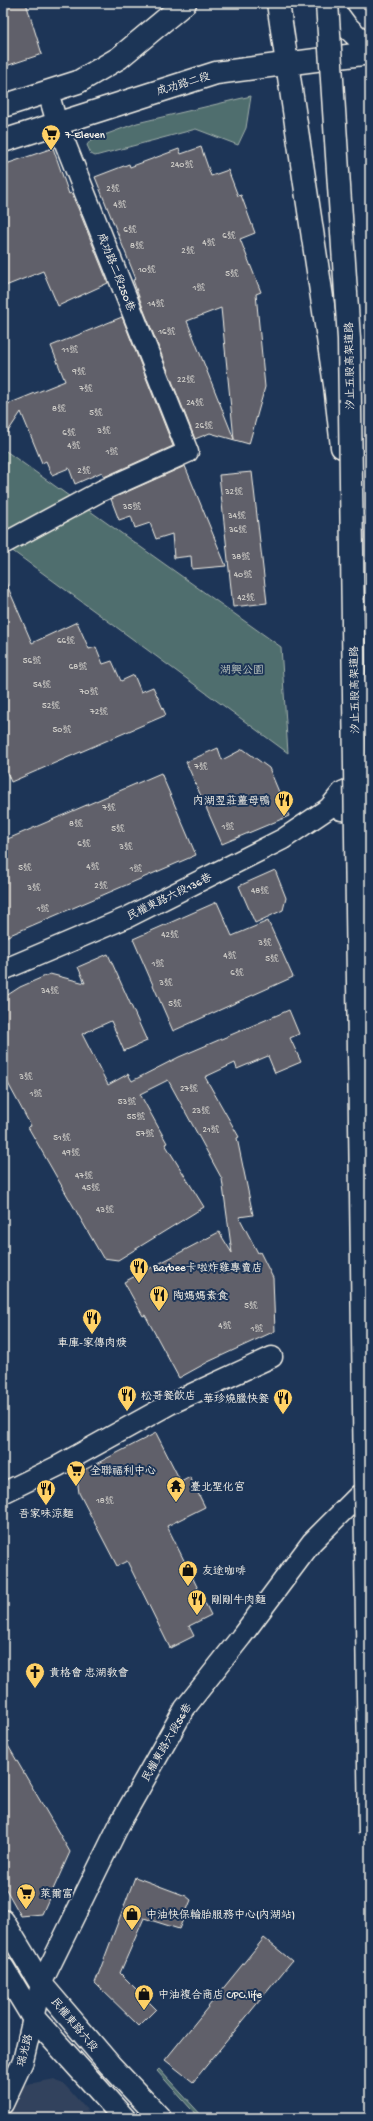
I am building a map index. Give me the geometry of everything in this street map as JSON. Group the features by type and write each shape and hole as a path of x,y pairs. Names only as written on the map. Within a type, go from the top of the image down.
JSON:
{"main road":[{"path":"3,106 78,82 119,58 185,3"},
{"path":"278,3 335,385 370,688"},
{"path":"328,3 346,26 370,49"},
{"name":"汐止五股高架道路","path":"328,3 349,339 370,1834"},
{"name":"成功路二段","path":"3,140 216,73 286,63 370,54"},
{"name":"民權東路六段","path":"3,1921 41,1984 110,2065 160,2118"},
{"path":"3,1968 32,2016 124,2118"}],"street":[{"name":"成功路二段250巷","path":"3,544 83,500 188,452 57,123 48,92"},
{"name":"民權東路六段136巷","path":"3,970 128,917 283,839 329,808 342,792 370,780"},
{"path":"329,808 347,811 370,802"},
{"path":"3,1493 58,1466 170,1404 272,1357"},
{"name":"民權東路六段56巷","path":"32,2016 41,1984 120,1823 184,1708 241,1637 312,1542 370,1484"},
{"name":"瑞光路","path":"3,2104 23,2061 32,2016"}],"shaded area":[{"path":"55,2079 64,2084 94,2118 7,2118 17,2089 28,2084"}],"green space":[{"path":"251,96 246,128 238,145 196,129 95,156 91,154 87,145 91,140 137,123"},
{"name":"湖興公園","path":"3,449 281,647 288,753 3,544"},
{"path":"159,2069 204,2118 199,2118 157,2071"}],"building":[{"path":"3,3 26,3 42,54 3,67"},
{"path":"201,147 211,176 228,170 238,196 241,195 255,233 240,239 261,292 256,294 265,387 249,444 210,433 195,439 143,308 133,280 136,279 95,177 129,164 130,167 179,149 181,154","holes":["221,308 234,439 187,321"]},
{"path":"53,148 69,194 71,193 78,208 108,283 58,306 43,271 3,287 3,165"},
{"path":"122,317 173,446 104,477 102,472 75,484 69,468 52,475 46,461 42,463 21,412 3,439 3,406 65,381 51,346"},
{"path":"185,466 226,566 192,569 191,556 174,558 172,534 156,539 150,523 135,528 131,516 119,520 111,499"},
{"path":"252,472 267,603 233,607 219,475"},
{"path":"3,576 32,643 77,622 89,649 96,647 103,664 112,661 121,681 134,675 141,692 153,687 166,715 11,782 3,763"},
{"path":"218,748 222,760 243,749 269,768 289,816 222,844 186,762"},
{"path":"161,773 196,855 3,938 3,841"},
{"path":"275,870 286,898 283,910 255,923 239,886"},
{"path":"217,902 232,936 268,921 293,977 173,1031 133,939"},
{"path":"108,954 147,1041 124,1051 111,1021 82,1034 108,1085 128,1074 132,1081 179,1057 289,1010 299,1034 290,1038 301,1062 275,1073 268,1056 237,1069 235,1063 205,1077 239,1137 237,1138 253,1215 239,1217 258,1253 260,1252 273,1278 275,1331 208,1362 179,1378 145,1315 143,1316 124,1282 219,1232 232,1253 222,1179 168,1080 140,1094 167,1143 165,1144 204,1207 118,1260 103,1258 28,1127 31,1126 3,1074 3,998 20,987 50,974 85,983 78,967"},
{"path":"156,1433 181,1482 190,1477 205,1507 167,1526 211,1615 189,1626 194,1636 170,1648 127,1561 117,1566 79,1493 77,1479 84,1470"},
{"path":"3,1737 70,1852 42,1914 21,1916 3,1884"},
{"path":"135,1877 186,1896 191,1900 179,1929 144,1918 120,1973 156,2009 139,2026 95,1983"},
{"path":"264,1938 292,1961 193,2082 165,2060"}],"place":[{"name":"7-Eleven","path":"51,151"},
{"name":"內湖翌莊薑母鴨","path":"284,817"},
{"name":"Barbee卡啦炸雞專賣店","path":"139,1284"},
{"name":"陶媽媽素食","path":"159,1312"},
{"name":"車庫-家傳肉焿","path":"92,1335"},
{"name":"松哥餐飲店","path":"127,1412"},
{"name":"華珍燒臘快餐","path":"283,1415"},
{"name":"全聯福利中心","path":"76,1487"},
{"name":"臺北聖化宮","path":"176,1503"},
{"name":"吾家味涼麵","path":"46,1506"},
{"name":"友途咖啡","path":"188,1587"},
{"name":"剛剛牛肉麵","path":"197,1616"},
{"name":"貴格會 忠湖教會","path":"35,1689"},
{"name":"萊爾富","path":"26,1910"},
{"name":"中油快保輪胎服務中心(內湖站)","path":"132,1931"},
{"name":"中油複合商店 CPC.life","path":"144,2011"}]}
